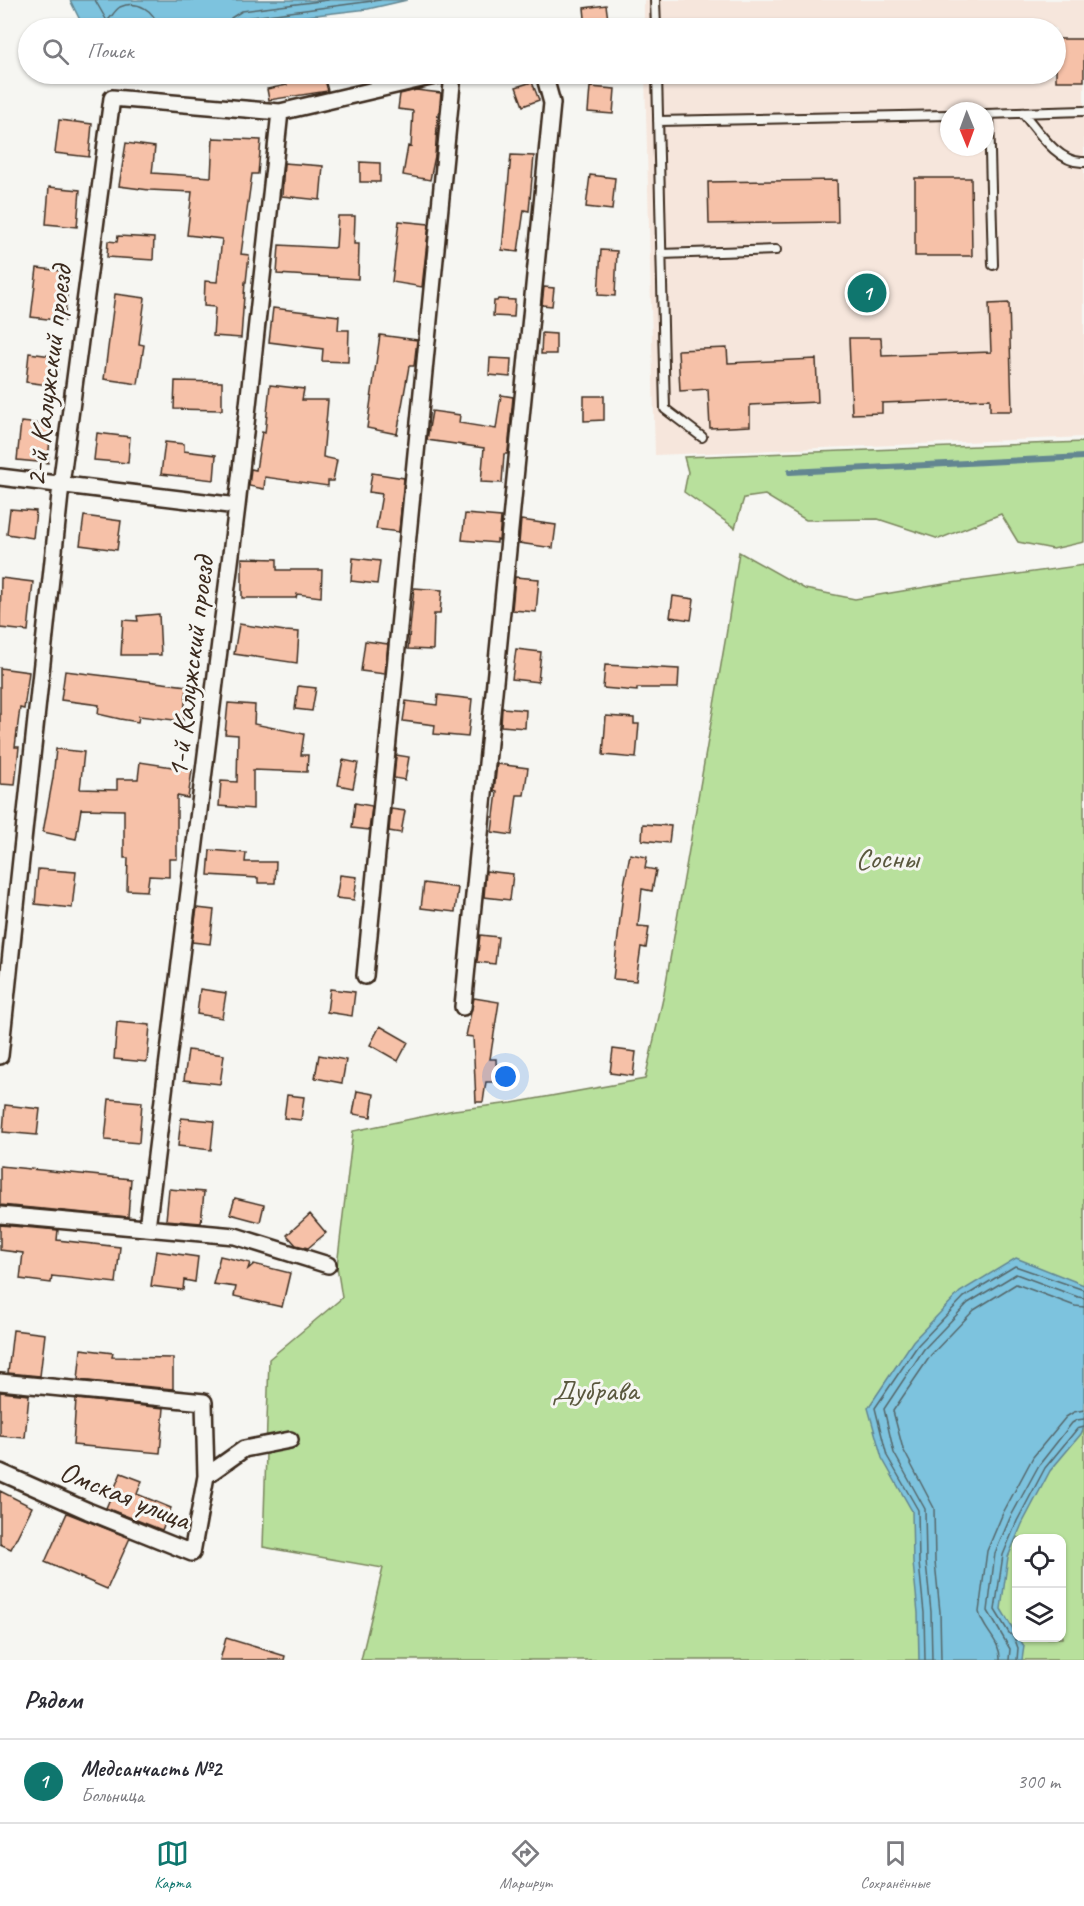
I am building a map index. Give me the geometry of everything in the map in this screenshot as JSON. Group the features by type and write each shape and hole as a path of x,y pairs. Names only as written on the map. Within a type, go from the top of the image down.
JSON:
{"street":[{"path":"279,112 399,84"},
{"path":"365,976 452,84"},
{"path":"464,1007 552,102 547,84"},
{"name":"2-й Калужский проезд","path":"0,1056 61,485 112,98 279,112"},
{"name":"1-й Калужский проезд","path":"147,1228 237,506 279,112"},
{"path":"0,477 237,506"},
{"path":"0,1215 235,1236 328,1265"},
{"name":"Омская улица","path":"0,1382 204,1402 206,1476 192,1553 0,1472"},
{"name":"Омская улица","path":"206,1476 244,1449 290,1440"}],"lane":[{"path":"655,0 656,18"},
{"path":"657,84 665,409 702,437"},
{"path":"994,114 1084,111"},
{"path":"1023,113 1050,147 1076,163 1084,162"},
{"path":"658,121 940,115"},
{"path":"989,156 993,265"},
{"path":"661,254 776,250"}],"shaded area":[{"path":"644,0 1084,0 1084,437 655,455 645,84 1066,84 1066,18 644,18"}],"green space":[{"path":"1084,442 1084,542 1053,549 1018,542 1001,514 939,539 878,519 806,520 765,495 744,498 735,528 684,492 688,472 684,457"},
{"path":"739,552 805,589 855,599 1084,565 1084,1660 361,1660 383,1568 263,1547 269,1359 342,1298 337,1266 353,1131 454,1110 512,1103 645,1079 664,994"}],"water":[{"path":"70,0 407,0 368,9 290,18 79,18"},
{"path":"1016,1258 1084,1285 1084,1427 1081,1434 1050,1471 1018,1534 1012,1534 1012,1548 1008,1557 1001,1609 1012,1627 1012,1642 1022,1642 1024,1646 1022,1660 919,1660 912,1511 882,1458 868,1408 913,1341 960,1292"}],"building":[{"path":"606,5 608,18 585,18 584,8"},
{"path":"1066,39 1084,39 1084,81 1066,81"},
{"path":"326,84 328,91 269,100 267,89 287,85"},
{"path":"533,84 539,100 523,106 516,87"},
{"path":"590,87 615,89 613,114 588,112"},
{"path":"416,90 441,93 435,156 430,180 403,175 408,146 411,147 413,111 398,109 400,94"},
{"path":"59,120 92,124 89,157 55,153"},
{"path":"213,138 261,140 258,174 252,174 241,254 249,255 241,338 213,336 215,307 204,306 205,281 217,282 222,239 187,235 192,192 119,186 126,143 155,147 152,173 211,177"},
{"path":"511,155 534,156 529,211 524,210 518,252 502,250"},
{"path":"360,162 380,163 380,182 360,182"},
{"path":"284,163 323,166 320,200 282,196"},
{"path":"590,175 615,178 612,210 586,207"},
{"path":"915,178 971,178 972,256 915,256"},
{"path":"837,180 838,222 709,224 708,182"},
{"path":"49,187 80,190 77,227 46,224"},
{"path":"338,216 355,216 354,244 359,244 358,279 277,274 279,245 336,247"},
{"path":"399,221 429,224 422,287 392,282"},
{"path":"118,236 154,238 153,260 107,257 108,241 117,242"},
{"path":"601,250 617,251 615,296 598,295"},
{"path":"37,268 70,272 64,321 31,317"},
{"path":"544,287 554,288 552,306 542,305"},
{"path":"115,294 145,298 139,344 144,345 138,384 104,379"},
{"path":"498,299 515,300 514,317 493,316 494,301"},
{"path":"1009,303 1012,411 990,411 990,399 882,403 882,413 852,414 849,338 881,338 882,356 991,352 989,304"},
{"path":"273,308 339,316 338,330 349,330 348,362 322,361 323,349 269,342"},
{"path":"542,333 556,334 556,354 541,354"},
{"path":"380,335 417,340 414,366 409,366 397,434 367,428"},
{"path":"727,348 728,363 816,359 818,402 750,405 750,426 710,428 708,389 680,391 678,350"},
{"path":"29,353 59,357 56,386 26,382"},
{"path":"490,358 511,359 510,377 489,375"},
{"path":"175,381 222,382 222,410 174,409"},
{"path":"270,385 304,389 302,400 328,400 323,457 337,460 333,481 328,481 328,486 265,477 264,489 249,486 251,469 256,470 262,432 265,433"},
{"path":"501,395 513,397 508,451 504,454 502,483 481,482 484,448 427,440 432,411 460,415 459,423 496,429"},
{"path":"584,396 604,396 604,420 584,421"},
{"path":"21,422 51,425 48,463 17,460"},
{"path":"97,433 130,437 128,463 94,460"},
{"path":"165,442 184,444 184,451 216,455 214,480 161,474"},
{"path":"372,473 404,478 399,532 376,529 382,494 369,492"},
{"path":"10,509 36,511 33,538 7,534"},
{"path":"465,514 501,517 497,543 462,540"},
{"path":"84,516 121,521 117,550 80,545"},
{"path":"521,520 556,525 553,548 519,543"},
{"path":"242,558 277,559 277,570 322,570 321,597 297,594 296,598 242,598"},
{"path":"353,558 380,561 377,584 351,581"},
{"path":"515,577 539,579 536,612 512,610"},
{"path":"1,578 33,582 28,631 0,628"},
{"path":"414,588 442,590 440,614 434,614 433,650 408,649"},
{"path":"673,596 694,599 691,620 670,617"},
{"path":"159,614 161,655 121,655 123,620 138,621 137,616"},
{"path":"239,624 299,632 297,663 234,654"},
{"path":"365,641 388,644 385,674 361,671"},
{"path":"516,649 541,652 538,682 512,679"},
{"path":"605,665 679,669 678,688 637,688 637,691 603,688"},
{"path":"0,668 29,672 24,709 20,708 15,747 19,747 15,785 0,784"},
{"path":"65,671 187,686 183,721 139,716 138,722 120,719 98,714 99,705 61,700"},
{"path":"298,686 316,688 312,711 295,709"},
{"path":"438,695 472,699 468,737 434,734 435,725 403,721 406,701 437,705"},
{"path":"228,703 255,705 254,724 304,734 301,755 308,755 307,772 253,770 253,809 219,806 221,781 237,782 238,735 225,734"},
{"path":"502,708 526,710 525,728 501,726"},
{"path":"606,716 634,718 634,724 639,724 636,758 603,755"},
{"path":"56,749 84,752 80,789 117,790 117,779 138,779 140,762 192,770 188,798 177,796 177,859 169,859 169,877 149,876 147,891 127,890 128,858 124,858 124,810 81,809 76,839 43,832"},
{"path":"396,755 409,757 405,780 394,778"},
{"path":"343,760 358,763 353,788 338,785"},
{"path":"497,764 528,768 524,795 517,795 512,835 492,832 497,792 494,791"},
{"path":"355,803 372,806 369,830 352,828"},
{"path":"391,809 405,811 401,833 389,831"},
{"path":"643,824 671,826 669,843 642,840"},
{"path":"210,850 246,853 245,862 276,862 275,883 258,883 258,878 208,875"},
{"path":"630,854 647,857 645,868 656,870 652,891 642,889 638,926 649,927 646,948 641,947 636,981 613,979"},
{"path":"38,869 76,872 72,908 35,904"},
{"path":"486,871 513,874 510,900 484,897"},
{"path":"340,875 357,877 354,900 336,898"},
{"path":"424,883 458,888 455,912 421,908"},
{"path":"197,908 214,910 210,944 192,942"},
{"path":"480,935 498,937 495,964 477,962"},
{"path":"200,989 226,993 222,1018 197,1014"},
{"path":"330,989 355,992 352,1016 327,1012"},
{"path":"474,998 499,1002 490,1059 496,1059 497,1082 486,1082 483,1102 476,1102 473,1037 466,1036"},
{"path":"117,1022 150,1025 147,1062 114,1059"},
{"path":"380,1026 408,1042 398,1061 370,1045"},
{"path":"613,1049 636,1052 633,1076 610,1073"},
{"path":"188,1050 224,1055 220,1084 184,1080"},
{"path":"319,1055 346,1060 342,1083 315,1078"},
{"path":"357,1091 374,1094 371,1117 353,1114"},
{"path":"287,1095 304,1097 301,1120 284,1118"},
{"path":"109,1099 142,1102 139,1143 105,1140"},
{"path":"5,1105 40,1109 37,1135 3,1132"},
{"path":"181,1118 214,1121 211,1150 178,1146"},
{"path":"0,1166 131,1179 128,1217 0,1205"},
{"path":"169,1189 204,1192 201,1223 166,1220"},
{"path":"235,1198 264,1205 260,1222 230,1214"},
{"path":"310,1214 326,1233 308,1248 296,1245 287,1235"},
{"path":"0,1225 58,1230 57,1240 120,1247 116,1283 52,1276 51,1283 20,1279 23,1253 0,1250"},
{"path":"156,1251 198,1257 195,1282 184,1280 183,1290 151,1286"},
{"path":"220,1256 250,1263 248,1269 254,1264 290,1273 282,1307 234,1296 236,1287 213,1284"},
{"path":"13,1330 45,1334 40,1376 8,1373"},
{"path":"81,1349 113,1353 112,1357 173,1358 173,1389 78,1380"},
{"path":"0,1392 29,1395 25,1438 0,1436"},
{"path":"76,1399 164,1408 160,1453 73,1445"},
{"path":"121,1473 142,1481 137,1494 171,1508 162,1530 106,1508"},
{"path":"0,1491 32,1507 11,1549 0,1544"},
{"path":"67,1513 130,1538 107,1589 45,1562"},
{"path":"226,1638 285,1656 284,1660 220,1660"}],"waterway":[{"path":"790,472 1084,457"}],"place":[{"name":"Медсанчасть №2","path":"867,293"}],"park label":[{"name":"Сосны","path":"887,858"},
{"name":"Дубрава","path":"595,1390"}]}
